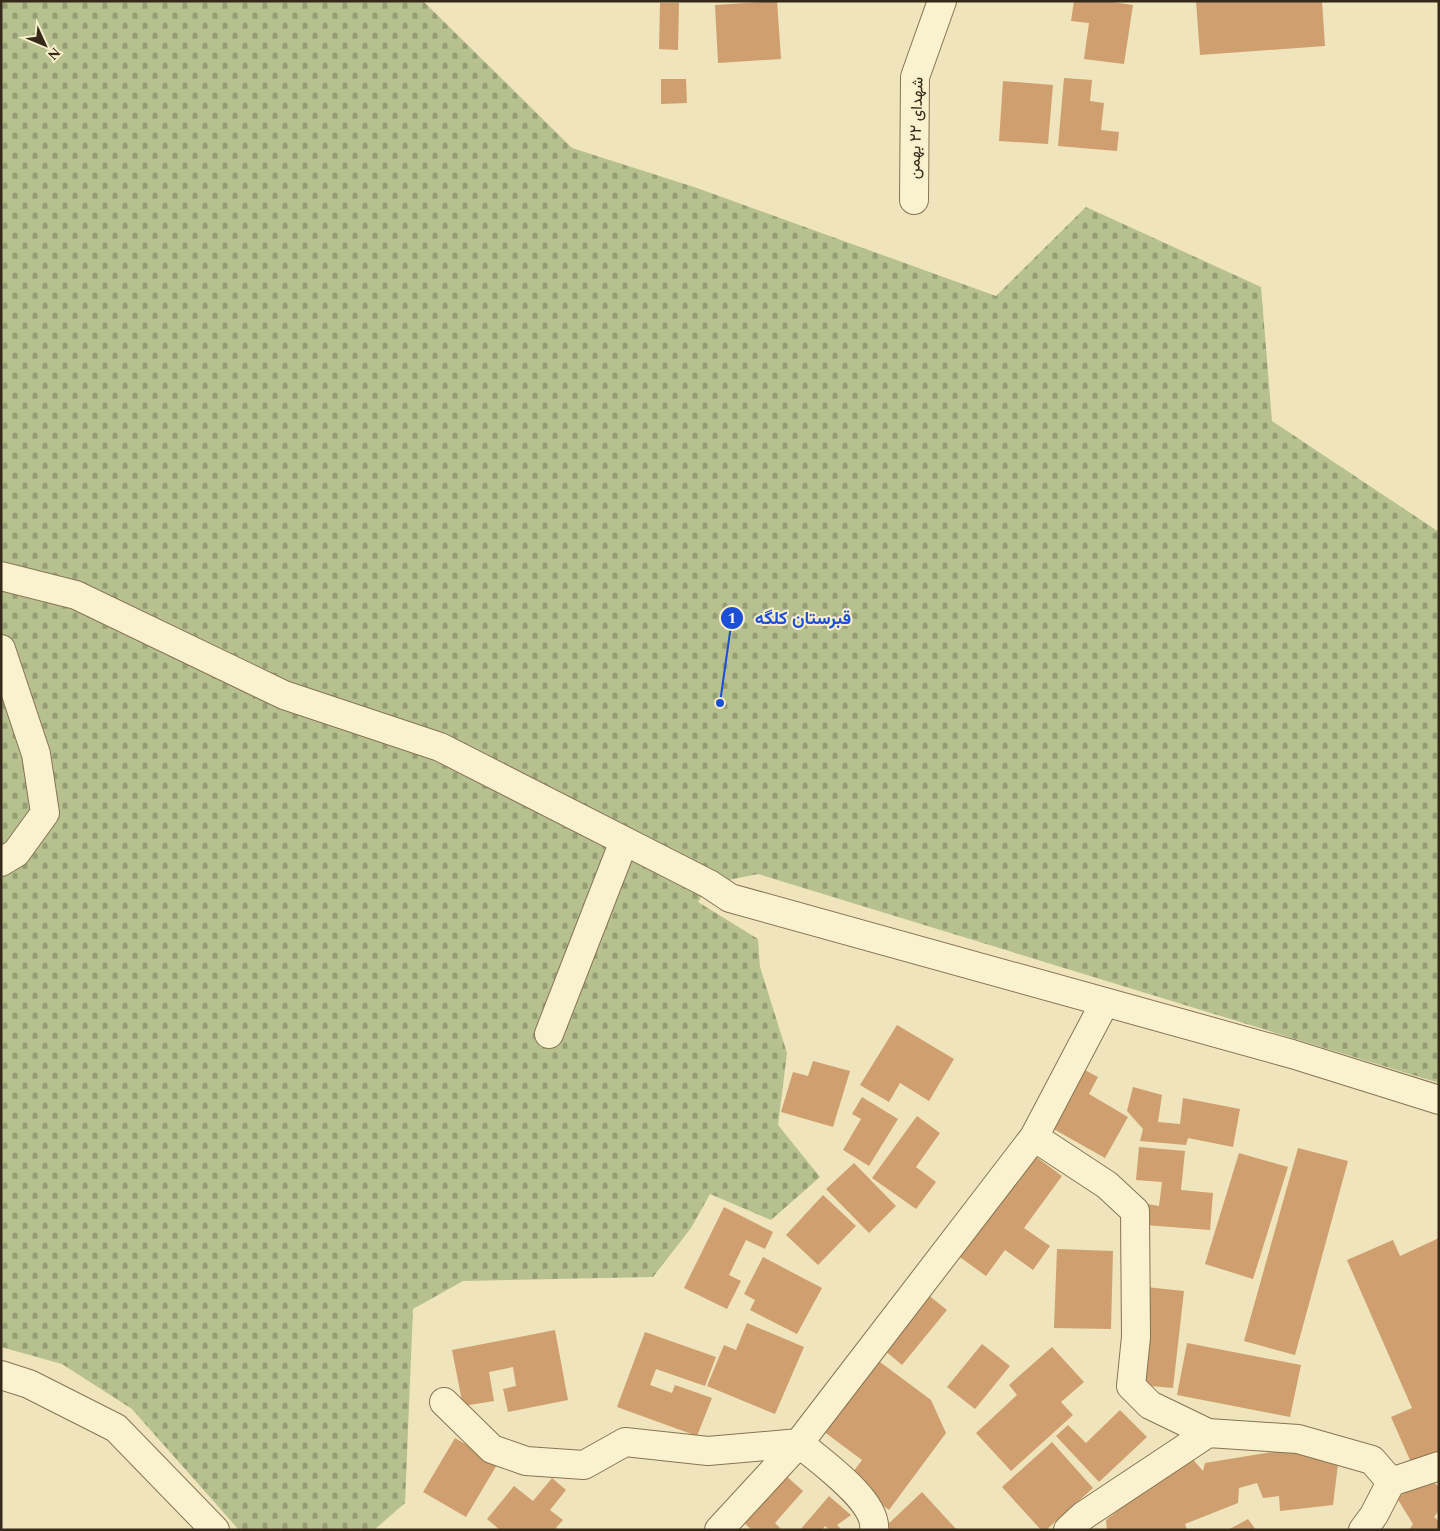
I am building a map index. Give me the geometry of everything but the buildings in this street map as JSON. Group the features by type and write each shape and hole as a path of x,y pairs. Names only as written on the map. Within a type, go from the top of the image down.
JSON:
{"street":[{"name":"شهدای ۲۲ بهمن","path":"914,200 915,77 942,1"},
{"path":"1,576 76,595 284,695 440,747 709,884 730,898 1292,1054 1439,1100"},
{"path":"1,649 36,754 45,813 16,853 1,862"},
{"path":"549,1034 624,841"},
{"path":"719,1530 799,1443 1034,1138 1105,1002"},
{"path":"1034,1138 1107,1184 1136,1212 1136,1337 1131,1386 1150,1405 1208,1433 1298,1439 1372,1460 1391,1482"},
{"path":"1,1375 29,1384 116,1428 215,1530"},
{"path":"444,1402 492,1449 526,1461 584,1464 624,1442 708,1451 799,1443 864,1500 875,1523 874,1530"},
{"path":"1068,1530 1084,1516 1208,1433"},
{"path":"1363,1530 1374,1515 1391,1482 1439,1466"}],"green space":[{"path":"1,1 423,1 572,148 697,188 996,296 1086,207 1261,287 1272,421 1439,532 1439,1083 758,874 709,884 698,902 758,939 760,967 787,1053 778,1125 820,1177 771,1220 710,1194 691,1228 653,1277 463,1281 413,1309 405,1503 374,1530 239,1530 132,1409 62,1364 1,1347"}],"place":[{"name":"قبرستان کلگه","path":"720,703"}]}
